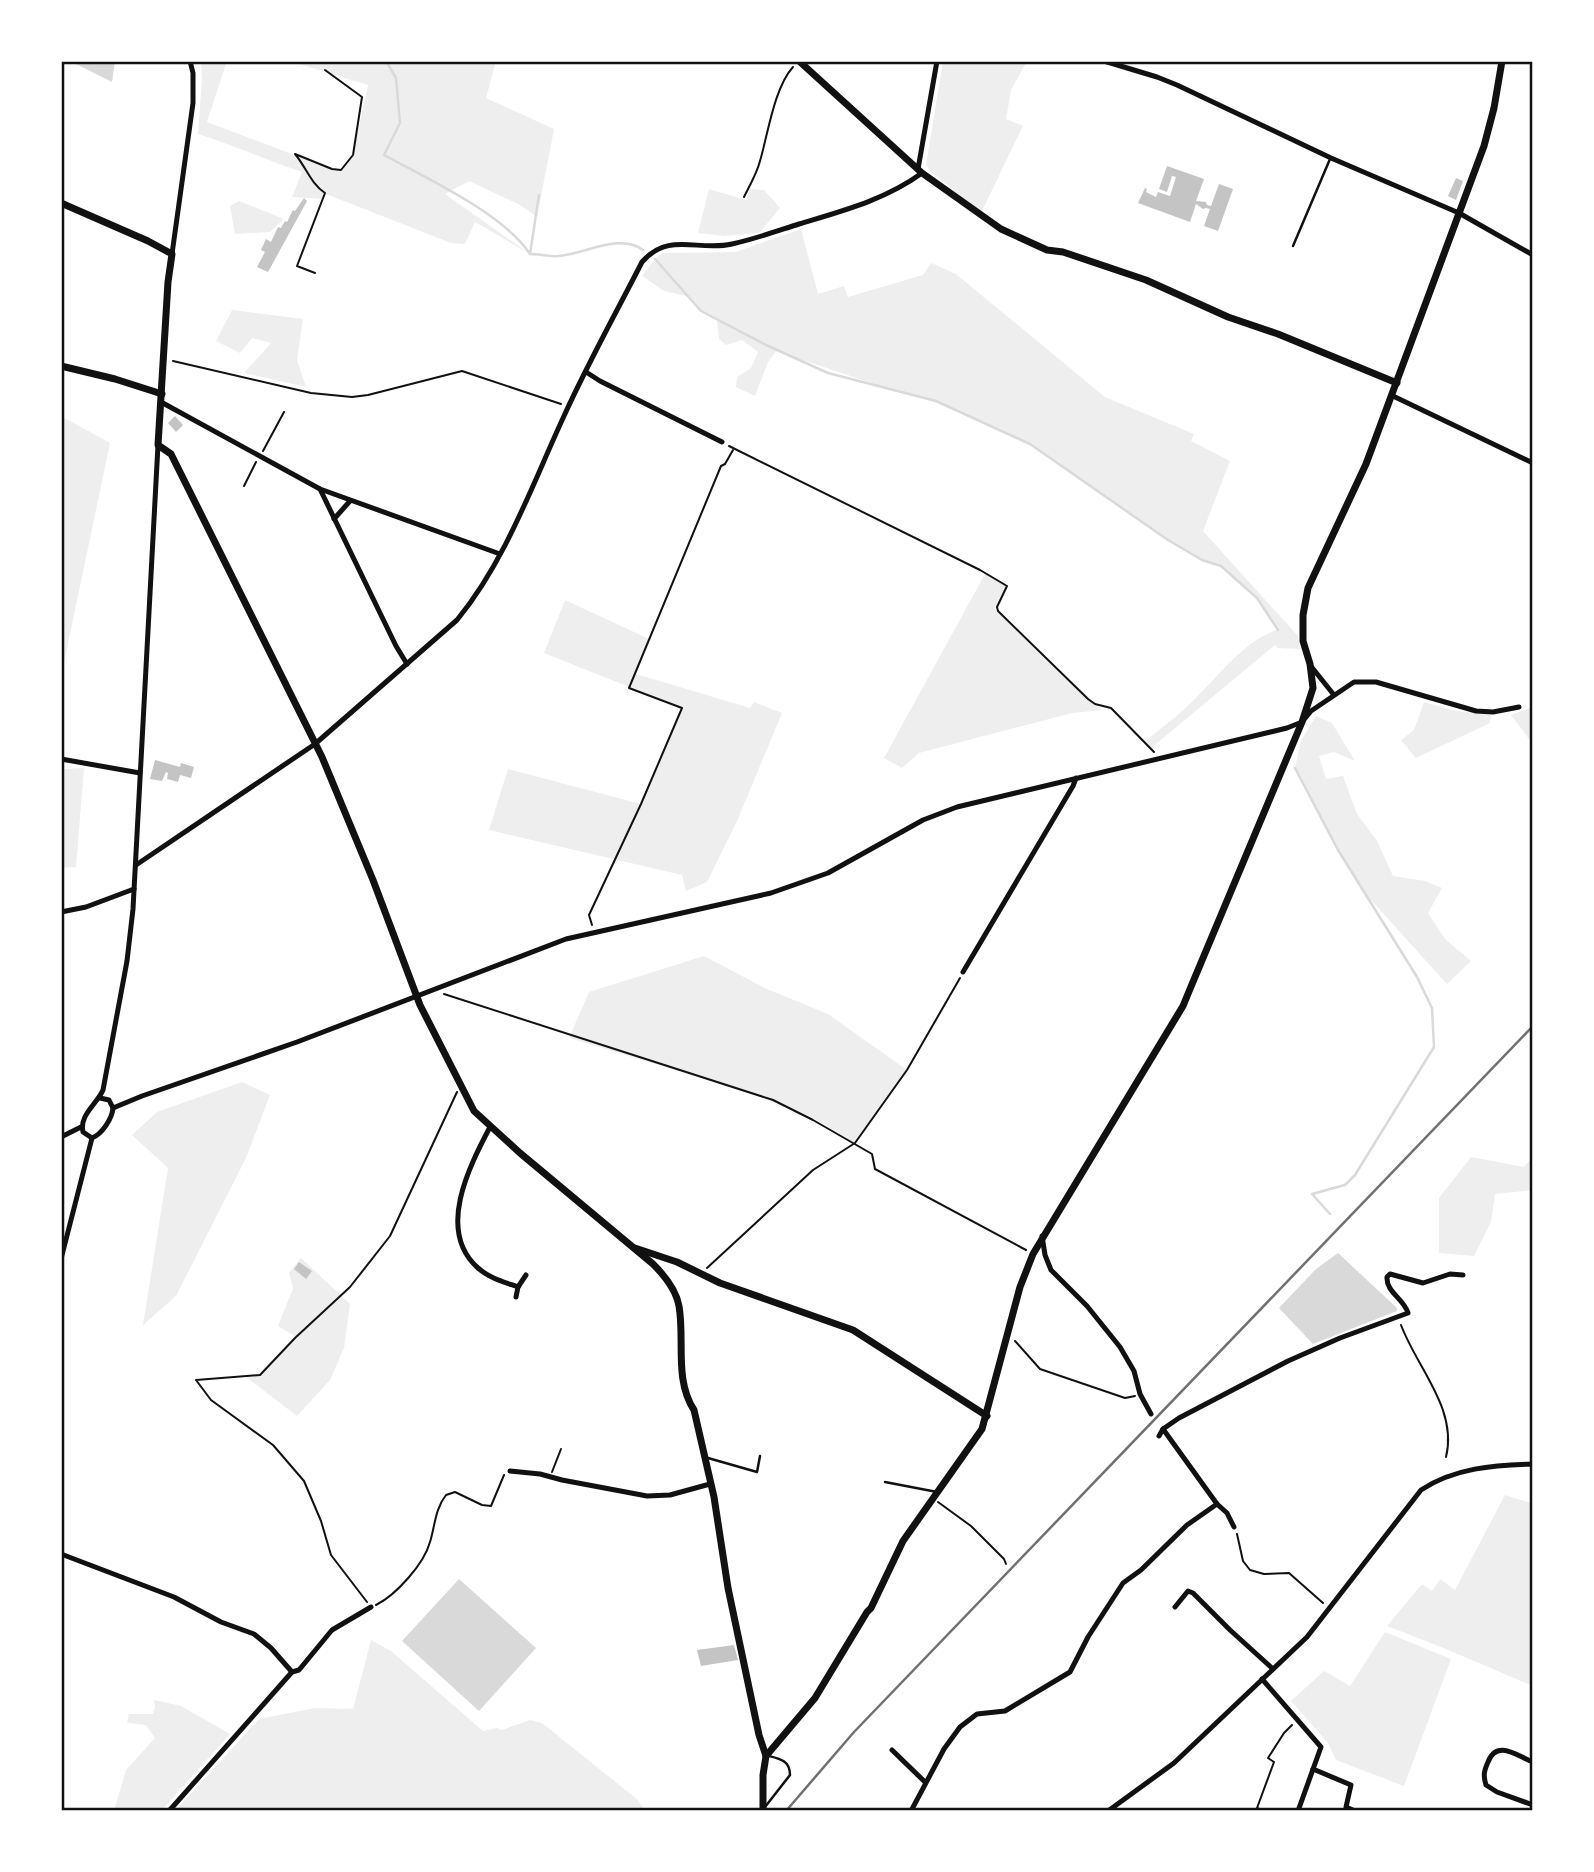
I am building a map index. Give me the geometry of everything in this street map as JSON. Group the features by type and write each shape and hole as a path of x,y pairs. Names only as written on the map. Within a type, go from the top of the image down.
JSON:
{"street":[{"path":"100,1098 127,961 134,889 168,282 193,103 193,72 190,61"},
{"path":"799,61 920,171 1001,229 1047,250 1063,252 1146,280 1228,317 1278,334 1396,383"},
{"path":"136,865 315,744 457,620 477,596 500,554 568,406 642,262 650,253 670,244 712,246 737,243 893,192 920,171 937,61"},
{"path":"1104,61 1159,78 1331,158 1459,213 1533,255"},
{"path":"766,1756 816,1698 867,1612 872,1608 903,1541 982,1429 1020,1287 1033,1254 1182,1006 1302,722 1313,688 1303,641 1303,615 1308,588 1367,464 1393,396 1484,146 1502,61"},
{"path":"61,203 172,254"},
{"path":"61,366 115,379 161,398 320,489 500,554"},
{"path":"586,372 722,442"},
{"path":"1393,396 1533,463"},
{"path":"158,445 171,454 315,744 373,880 416,997 474,1111 663,1275 676,1295 679,1307 681,1368 705,1458 728,1588 766,1756 763,1810"},
{"path":"320,489 407,664"},
{"path":"334,519 350,501"},
{"path":"1310,664 1334,695"},
{"path":"113,1108 566,939 771,893 839,869 923,820 957,807 1287,728 1302,722 1311,711 1354,682 1376,682 1476,710 1493,712 1518,707"},
{"path":"61,758 140,773"},
{"path":"963,972 1076,778"},
{"path":"61,912 86,907 134,889"},
{"path":"61,1259 92,1138 102,1131 113,1114 108,1100 100,1098 95,1101 82,1122 81,1127 87,1136 92,1138"},
{"path":"61,1137 81,1127"},
{"path":"490,1127 471,1167 458,1206 457,1230 462,1249 477,1268 518,1287"},
{"path":"1042,1236 1051,1270 1114,1338 1134,1371 1140,1394 1151,1414"},
{"path":"631,1247 853,1330 987,1416"},
{"path":"663,1275 665,1269 676,1262"},
{"path":"1159,1436 1163,1429 1200,1406 1288,1361 1408,1313 1406,1305 1387,1285 1387,1277 1390,1274 1423,1283 1450,1274 1463,1275"},
{"path":"516,1297 518,1287 526,1275"},
{"path":"1163,1429 1217,1504 1227,1513 1234,1527"},
{"path":"1108,1811 1174,1763 1307,1637 1421,1490 1447,1475 1504,1464 1533,1464"},
{"path":"510,1471 551,1476 647,1496 670,1494 710,1484"},
{"path":"911,1811 948,1743 969,1719 977,1714 1005,1711 1070,1672 1088,1637 1123,1583 1141,1570 1187,1525 1217,1504"},
{"path":"61,1554 174,1597 221,1622 254,1634 271,1648 292,1672"},
{"path":"1175,1607 1188,1591 1194,1592 1273,1669"},
{"path":"169,1811 292,1672 299,1670 332,1630 371,1608"},
{"path":"1262,1679 1321,1747 1298,1811"},
{"path":"761,1741 766,1744 778,1741"},
{"path":"1533,1762 1508,1750 1498,1749 1491,1754 1483,1772 1486,1784 1497,1792 1533,1805"},
{"path":"892,1750 925,1782"},
{"path":"1313,1769 1350,1785 1346,1807 1355,1811"}],"lane":[{"path":"1293,246 1331,158"},
{"path":"705,1458 757,1472 760,1456"},
{"path":"885,1482 937,1496"},
{"path":"763,1810 790,1775 790,1769 783,1759 766,1756"}],"path":[{"path":"744,197 759,164 771,118 788,73 799,61"},
{"path":"315,274 297,266 325,193 316,187 295,154 341,170 353,155 362,97 325,70"},
{"path":"164,360 311,393 352,397 463,371 568,406"},
{"path":"244,486 284,412"},
{"path":"722,442 986,573 1007,586 997,607 998,611 1088,699 1111,708 1159,758"},
{"path":"594,932 589,915 682,708 629,688 721,466 725,464 733,448"},
{"path":"703,1275 709,1265 813,1170 855,1143 906,1070 963,972"},
{"path":"437,988 450,996 762,1096 805,1115 874,1156 875,1169 1033,1254"},
{"path":"461,1088 455,1093 395,1228 350,1287 260,1375 196,1380 211,1400 273,1444 303,1481 321,1521 331,1555 371,1608 393,1595 426,1551 438,1508 446,1495 453,1492 491,1506 504,1475 510,1471"},
{"path":"1399,1317 1415,1357 1443,1407 1450,1438 1446,1457"},
{"path":"1009,1336 1040,1369 1125,1398 1140,1394"},
{"path":"551,1476 561,1449"},
{"path":"937,1496 971,1526 1006,1564"},
{"path":"1234,1527 1243,1561 1250,1570 1264,1574 1289,1573 1329,1608"},
{"path":"1264,1811 1256,1808 1274,1762 1268,1758 1284,1732 1298,1720"}],"shaded area":[{"path":"70,61 115,61 112,82"},
{"path":"201,61 227,61 207,122 341,170 353,155 368,85 289,61 496,61 486,98 554,129 537,217 520,205 469,181 445,194 530,254 475,222 465,244 451,243 326,194 323,199 292,197 302,172 198,134"},
{"path":"943,61 1027,61 1011,90 1006,119 1023,126 981,213 926,165"},
{"path":"709,189 746,200 750,189 764,190 780,208 759,233 724,236 698,233"},
{"path":"239,201 284,219 270,232 235,234 230,206"},
{"path":"801,229 818,294 844,286 848,297 923,275 931,263 956,274 1105,397 1194,434 1191,441 1230,461 1203,531 1298,636 1300,649 1278,648 1275,645 1151,748 1144,742 1191,703 1241,652 1277,630 1257,598 1221,566 1202,560 1168,540 1030,444 936,401 895,391 776,351 768,362 755,396 736,387 737,377 751,368 758,352 742,340 726,345 719,339 717,320 701,311 690,297 664,291 642,276 662,253 736,252"},
{"path":"232,310 303,319 297,360 306,387 244,373 271,343 252,338 240,353 216,341"},
{"path":"61,416 110,443 61,677"},
{"path":"985,574 1006,586 995,609 1102,710 1072,713 919,753 902,768 884,758"},
{"path":"565,600 649,639 636,674 750,708 754,702 782,713 737,821 707,882 686,891 682,875 489,830 508,769 641,804 682,708 544,653"},
{"path":"1424,702 1457,711 1491,715 1490,723 1416,758 1401,740 1414,730"},
{"path":"1533,707 1533,744 1511,715"},
{"path":"1316,716 1332,723 1355,761 1334,752 1319,756 1326,779 1343,776 1357,814 1377,841 1393,876 1425,881 1442,888 1428,913 1446,940 1471,961 1447,984 1362,890 1295,768 1301,741"},
{"path":"84,768 76,867 61,868 61,784 64,769"},
{"path":"704,956 767,989 828,1014 907,1070 855,1143 815,1119 753,1093 569,1038 589,992"},
{"path":"242,1082 270,1095 246,1158 176,1296 143,1325 168,1168 132,1135 157,1112"},
{"path":"1533,1156 1533,1190 1495,1194 1491,1222 1474,1256 1439,1253 1439,1198 1471,1157 1524,1167"},
{"path":"1338,1253 1397,1308 1397,1311 1313,1344 1279,1308 1316,1269"},
{"path":"301,1258 350,1304 344,1348 330,1380 297,1416 246,1377 260,1375 296,1337 278,1326 293,1288 289,1273"},
{"path":"1505,1495 1530,1503 1533,1511 1533,1686 1387,1626 1422,1584 1432,1591 1440,1579 1455,1590"},
{"path":"459,1579 536,1648 479,1711 402,1641"},
{"path":"1385,1632 1451,1659 1404,1786 1336,1760 1328,1743 1291,1701 1324,1671 1350,1686"},
{"path":"371,1640 391,1651 483,1731 497,1728 502,1730 530,1720 542,1723 638,1800 645,1811 175,1811 259,1719 315,1708 353,1709"},
{"path":"154,1700 181,1706 230,1734 161,1811 114,1811 126,1770 155,1738 146,1725 127,1723 129,1714 153,1714"}],"building":[{"path":"1167,166 1204,179 1196,201 1206,202 1207,205 1211,206 1219,184 1233,189 1218,231 1204,226 1210,209 1203,209 1196,204 1190,222 1138,203 1145,188 1146,192 1156,197 1158,192 1170,196 1176,177 1172,176 1167,192 1159,189"},
{"path":"1456,178 1463,181 1456,200 1448,196"},
{"path":"304,198 307,201 268,272 257,267 265,252 261,250 266,239 271,242 278,227 281,228 285,221 287,222"},
{"path":"175,416 183,425 176,432 168,423"},
{"path":"155,760 180,767 181,763 194,767 191,778 180,775 178,782 167,779 166,772 162,781 150,779"},
{"path":"299,1262 312,1271 306,1279 294,1269"},
{"path":"734,1645 738,1660 701,1666 697,1650"}],"waterway":[{"path":"386,61 396,78 400,123 384,155 483,211 518,239 530,254 568,255 624,243 643,250"},
{"path":"530,254 539,195"},
{"path":"655,259 701,311 766,345 828,373 936,401 1030,444 1168,540 1202,560 1221,566 1257,598 1278,630"},
{"path":"1295,768 1338,850 1417,977 1432,1008 1434,1047 1355,1175 1345,1185 1312,1194 1330,1214"}],"railway":[{"path":"786,1811 854,1732 1533,1026"}]}
